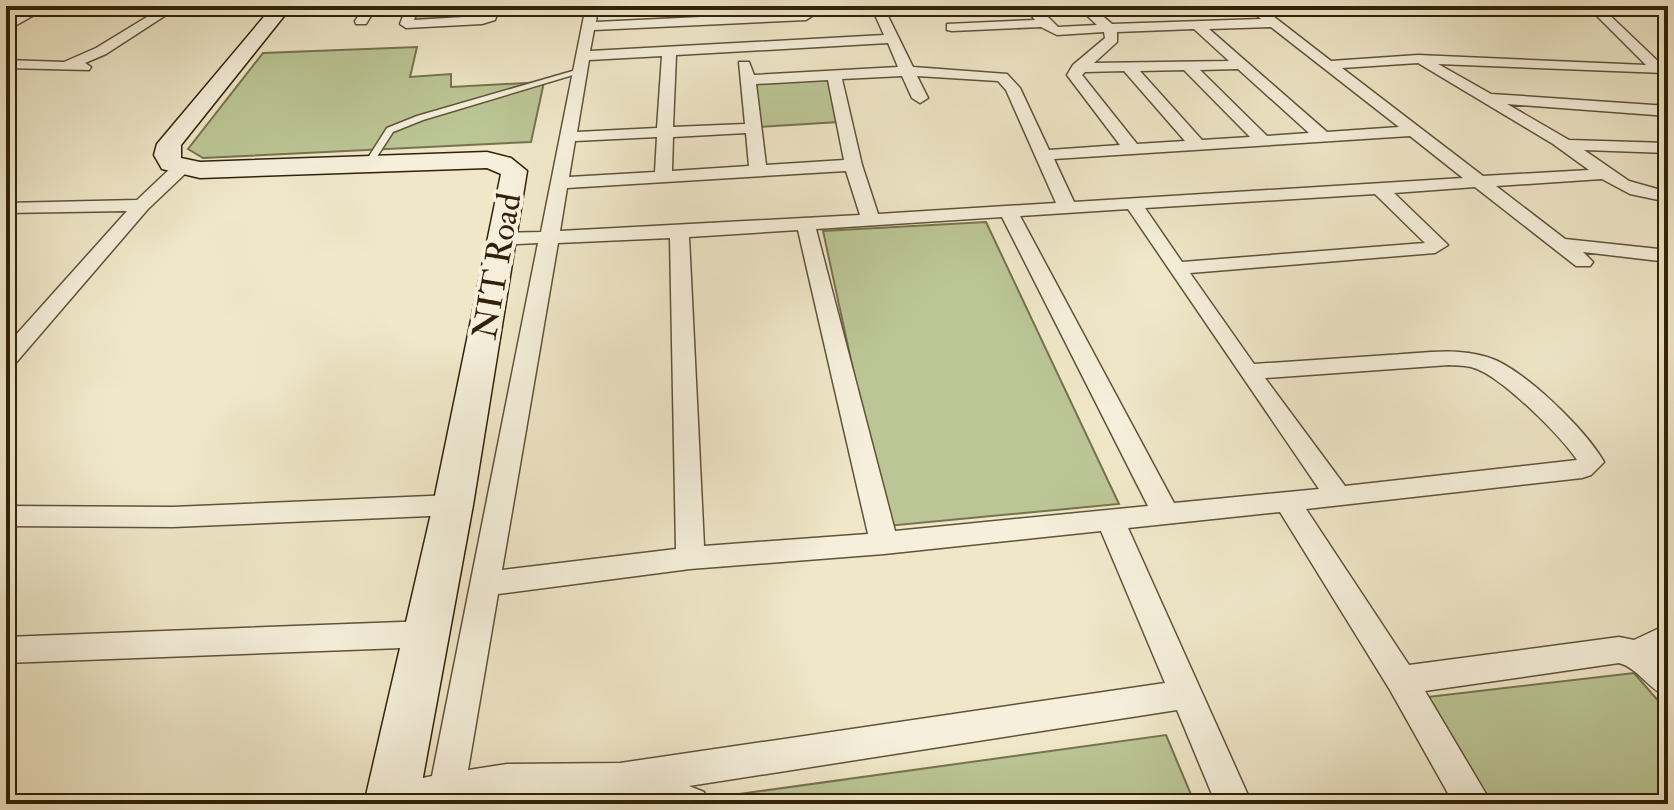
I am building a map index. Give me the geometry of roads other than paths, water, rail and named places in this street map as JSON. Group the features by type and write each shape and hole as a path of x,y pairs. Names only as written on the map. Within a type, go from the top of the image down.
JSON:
{"main road":[{"path":"181,168 171,164 167,155 169,144 283,6"},
{"name":"NIT Road","path":"181,168 487,160 502,163 514,171 428,634 391,802"}],"street":[{"path":"6,27 44,6"},
{"path":"67,66 101,51 174,6"},
{"path":"361,21 371,6"},
{"path":"413,6 406,24 482,20 490,17 494,6"},
{"path":"666,22 667,6"},
{"path":"877,6 920,98"},
{"path":"1030,6 1057,31 1273,23"},
{"path":"1084,7 1148,6"},
{"path":"1252,6 1583,262"},
{"path":"1593,6 1664,74"},
{"path":"1663,6 1668,10"},
{"path":"1084,7 1109,28 1112,39 1074,75 1132,149"},
{"path":"445,798 591,16 666,22 804,11 814,43"},
{"path":"952,27 1045,23"},
{"path":"1198,26 1323,137"},
{"path":"580,64 669,51 892,39"},
{"path":"738,47 748,80 758,170"},
{"path":"663,176 669,51"},
{"path":"1328,65 1418,59 1664,74"},
{"path":"1418,59 1566,145 1630,190 1647,196 1668,197"},
{"path":"6,64 94,67"},
{"path":"1078,68 1242,65"},
{"path":"1188,66 1263,141"},
{"path":"1128,67 1198,145"},
{"path":"748,80 907,71 1002,77 1013,88 1068,209"},
{"path":"834,75 853,165 871,221"},
{"path":"1487,97 1668,111"},
{"path":"567,137 752,128"},
{"path":"1043,155 1414,131"},
{"path":"1566,145 1668,148"},
{"path":"559,183 853,165"},
{"path":"6,360 142,205 181,168"},
{"path":"501,239 806,225 1605,174"},
{"path":"1177,268 1428,249 1438,245 1380,189"},
{"path":"1133,204 1248,372 1332,486 1332,497"},
{"path":"6,208 142,205"},
{"path":"1009,212 1166,514"},
{"path":"806,225 884,543"},
{"path":"679,232 690,558"},
{"path":"1561,244 1668,256"},
{"path":"485,584 690,558 884,543 1288,503 1582,469 1591,462 1588,452 1574,437 1500,374 1474,359 1449,358 1248,372"},
{"path":"1288,503 1401,680 1474,804"},
{"path":"6,516 173,517 453,505"},
{"path":"1111,521 1234,804"},
{"path":"6,650 428,634"},
{"path":"1636,654 1668,637"},
{"path":"1401,680 1619,650 1636,654 1668,683"},
{"path":"391,802 445,798 507,781 620,780 1188,694"},
{"path":"620,780 691,804"}],"lane":[{"path":"368,164 390,130 580,64"}]}
